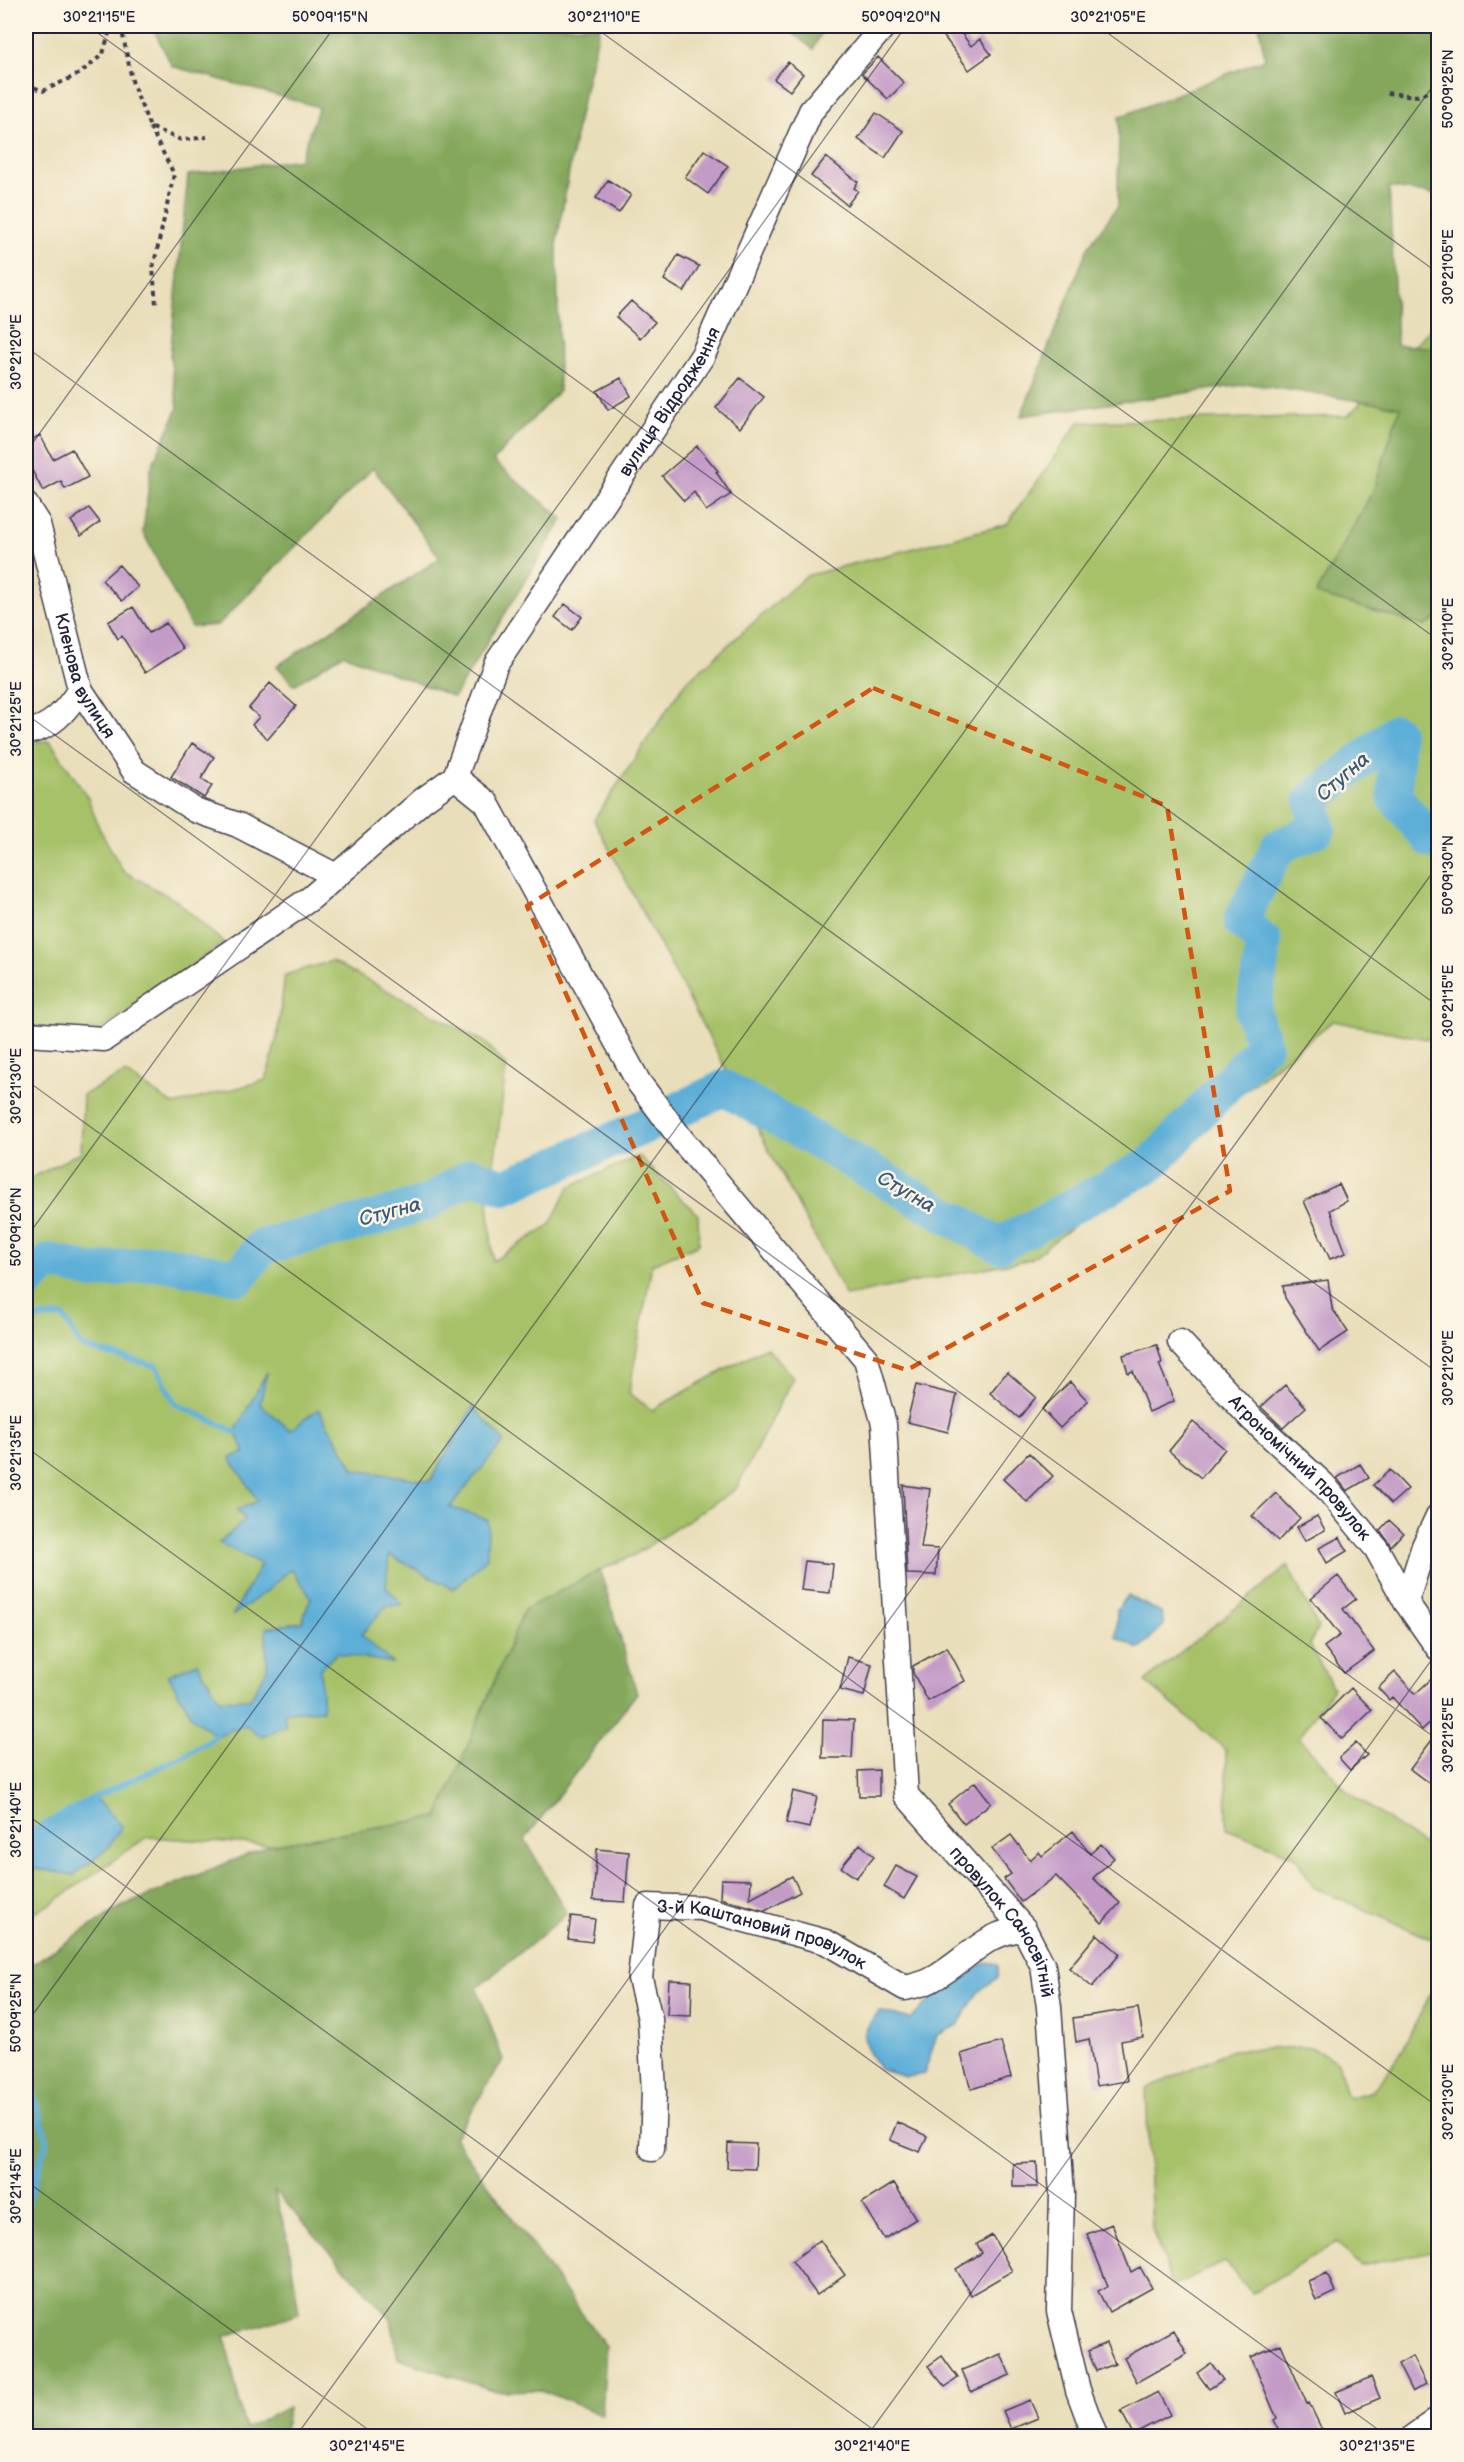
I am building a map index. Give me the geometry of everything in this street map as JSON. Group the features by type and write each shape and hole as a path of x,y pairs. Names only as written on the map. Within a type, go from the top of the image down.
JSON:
{"street":[{"name":"вулиця Відродження","path":"455,777 496,664 703,355 811,111 884,26"},
{"name":"Кленова вулиця","path":"26,505 38,524 80,689 134,771 195,810 238,825 336,876"},
{"path":"26,732 38,730 65,713 80,689"},
{"path":"26,1034 104,1040 311,898 423,800 455,777"},
{"name":"провулок Саносвітній","path":"455,777 486,802 639,1083 682,1140 866,1359 884,1424 906,1795 1024,1929 1043,1966 1049,2007 1062,2194 1059,2311 1078,2390 1095,2436"},
{"name":"Агрономічний провулок","path":"1180,1342 1252,1420 1323,1484 1376,1548 1406,1602 1438,1648"},
{"path":"1406,1602 1424,1546 1438,1516"},
{"name":"3-й Каштановий провулок","path":"652,2149 654,2092 650,2019 640,1978 648,1906 701,1908 826,1942 904,1988 931,1981 986,1941 1011,1930 1024,1929"},
{"path":"1414,2436 1438,2419"}],"path":[{"path":"26,84 43,91 79,74 103,54 111,26"},
{"path":"121,26 133,85 150,127 174,174 153,268 156,305"},
{"path":"1387,93 1418,96 1438,87"},
{"path":"150,127 181,140 207,137"}],"highlighted area":[{"path":"873,688 1167,806 1230,1191 907,1370 703,1303 527,906"}],"green space":[{"path":"152,26 600,26 579,115 557,241 559,391 493,461 563,519 454,697 343,654 294,685 277,666 440,558 373,468 218,625 191,627 143,532 151,468 178,408 170,356 188,175 300,159 319,107 172,66"},
{"path":"784,26 825,26 813,49"},
{"path":"1259,26 1438,26 1438,195 1389,187 1397,345 1438,348 1438,618 1424,626 1316,594 1374,489 1400,407 1250,384 1021,416 1088,247 1118,206 1119,117 1265,59"},
{"path":"1438,321 1438,1041 1333,1021 1031,1259 846,1296 594,820 684,684 806,576 1007,524 1079,422 1348,416"},
{"path":"50,741 88,798 99,828 123,871 177,901 224,943 101,1030 26,1027 26,742"},
{"path":"331,961 485,1042 506,1066 488,1202 493,1261 549,1226 569,1187 639,1156 698,1215 699,1244 652,1264 629,1393 652,1410 766,1347 793,1377 736,1489 636,1554 524,1610 438,1817 270,1845 147,1837 52,1903 26,1918 26,1867 74,1875 36,1829 26,1858 26,1181 81,1152 83,1095 125,1073 174,1105 266,1080 277,1037 285,975"},
{"path":"1288,1566 1318,1627 1310,1645 1333,1688 1299,1738 1346,1790 1438,1855 1438,1942 1313,1887 1295,1856 1227,1829 1226,1750 1145,1681"},
{"path":"600,1570 637,1693 525,1839 567,1914 477,1988 503,2060 454,2138 606,2347 602,2415 541,2390 496,2391 398,2359 391,2319 274,2190 289,2244 299,2314 225,2336 245,2429 288,2407 284,2436 26,2436 26,1968 121,1907 270,1845 438,1817 524,1610"},
{"path":"1438,1979 1438,2250 1360,2266 1337,2242 1252,2293 1225,2262 1173,2286 1152,2229 1146,2089 1232,2050 1311,2047 1338,2062 1348,2098 1372,2091 1397,2060"}],"water":[{"path":"267,1372 260,1404 290,1430 318,1409 355,1470 430,1481 473,1407 504,1441 450,1507 488,1520 487,1558 454,1589 389,1555 386,1587 403,1605 386,1606 361,1635 392,1663 337,1653 320,1669 323,1710 284,1712 286,1725 262,1737 246,1725 216,1736 193,1718 168,1675 197,1663 220,1700 250,1699 267,1670 266,1628 302,1622 311,1597 291,1569 267,1591 232,1616 261,1564 219,1543 245,1520 237,1510 258,1501 230,1458 245,1452 235,1432"},
{"path":"1128,1596 1161,1612 1164,1625 1139,1649 1116,1637 1117,1609"},
{"path":"95,1797 122,1826 107,1849 74,1875 26,1867 26,1858 36,1829"},
{"path":"986,1962 998,1964 998,1977 978,1992 958,2025 937,2035 924,2074 906,2077 879,2069 864,2039 867,2027 879,2011 911,2019 940,1990"}],"building":[{"path":"936,26 956,26 971,46 980,39 991,54 969,70"},
{"path":"878,57 904,83 888,99 862,74"},
{"path":"788,62 803,74 790,91 774,79"},
{"path":"876,113 903,131 885,158 858,139"},
{"path":"704,150 728,166 708,194 685,177"},
{"path":"826,157 858,182 854,188 858,191 847,205 811,176"},
{"path":"608,180 631,195 619,213 596,198"},
{"path":"678,255 699,266 684,292 664,280"},
{"path":"631,301 655,322 640,338 616,317"},
{"path":"621,378 631,396 608,410 597,391"},
{"path":"740,378 764,397 740,428 716,408"},
{"path":"40,435 53,459 72,449 88,477 65,489 61,481 43,491 26,459 26,443"},
{"path":"697,446 718,471 716,472 731,494 706,511 694,492 684,501 662,476"},
{"path":"89,508 100,522 81,536 71,521"},
{"path":"119,565 138,587 122,601 102,580"},
{"path":"565,604 582,617 572,630 555,617"},
{"path":"133,607 149,633 166,623 183,649 145,673 122,636 118,639 108,622"},
{"path":"270,683 296,706 268,739 252,725 259,717 249,708"},
{"path":"192,743 214,757 201,779 212,786 204,798 171,777"},
{"path":"1339,1184 1347,1201 1330,1210 1346,1253 1330,1259 1304,1201"},
{"path":"1328,1280 1332,1308 1348,1332 1319,1351 1285,1298 1283,1286"},
{"path":"1157,1345 1162,1363 1159,1364 1174,1401 1149,1412 1133,1371 1128,1373 1123,1355"},
{"path":"1007,1372 1036,1397 1019,1418 990,1393"},
{"path":"1070,1382 1088,1401 1060,1428 1042,1409"},
{"path":"916,1385 957,1395 948,1432 907,1422"},
{"path":"1285,1385 1306,1407 1283,1428 1261,1407"},
{"path":"1193,1422 1225,1449 1201,1478 1169,1451"},
{"path":"1029,1453 1053,1476 1027,1502 1003,1479"},
{"path":"1360,1464 1369,1478 1347,1491 1337,1478"},
{"path":"1390,1470 1408,1489 1391,1504 1373,1485"},
{"path":"903,1485 930,1489 921,1548 938,1549 936,1575 907,1574"},
{"path":"1276,1493 1300,1518 1278,1541 1252,1516"},
{"path":"1317,1516 1325,1530 1305,1541 1297,1527"},
{"path":"1389,1520 1403,1533 1391,1546 1380,1530"},
{"path":"1340,1537 1347,1551 1327,1563 1319,1548"},
{"path":"805,1561 833,1564 830,1593 801,1590"},
{"path":"1338,1576 1356,1599 1343,1609 1374,1651 1344,1673 1324,1647 1340,1635 1311,1598"},
{"path":"947,1647 965,1681 928,1701 913,1673 913,1666"},
{"path":"848,1657 872,1664 864,1696 840,1690"},
{"path":"1395,1672 1415,1694 1438,1673 1438,1715 1422,1730 1392,1697 1389,1700 1378,1688"},
{"path":"1351,1688 1372,1710 1342,1739 1321,1718"},
{"path":"823,1719 854,1720 852,1758 822,1758"},
{"path":"1438,1732 1438,1790 1410,1769"},
{"path":"1356,1743 1367,1755 1350,1770 1339,1758"},
{"path":"879,1770 879,1796 859,1796 858,1771"},
{"path":"975,1782 991,1803 964,1824 948,1804"},
{"path":"793,1791 817,1797 810,1828 786,1823"},
{"path":"1073,1831 1090,1854 1101,1844 1114,1858 1093,1878 1120,1903 1102,1923 1056,1876 1021,1902 1004,1879 1011,1874 992,1849 1011,1835 1030,1860 1039,1852 1042,1856"},
{"path":"860,1844 874,1856 856,1878 841,1867"},
{"path":"597,1849 629,1852 625,1902 593,1900"},
{"path":"896,1866 917,1877 904,1899 884,1887"},
{"path":"792,1876 800,1892 765,1911 720,1898 721,1879 751,1880 750,1898"},
{"path":"571,1916 595,1919 592,1942 568,1939"},
{"path":"1097,1934 1120,1954 1092,1987 1069,1968"},
{"path":"669,1980 692,1981 691,2016 667,2015"},
{"path":"1138,2008 1143,2037 1121,2041 1127,2081 1096,2086 1089,2039 1076,2042 1073,2018"},
{"path":"1001,2042 1011,2077 971,2089 961,2054"},
{"path":"897,2122 927,2136 920,2152 890,2140"},
{"path":"728,2143 756,2144 755,2169 727,2168"},
{"path":"1037,2163 1038,2187 1013,2187 1013,2164"},
{"path":"894,2183 916,2219 884,2239 862,2203"},
{"path":"1112,2224 1131,2272 1140,2267 1152,2288 1109,2312 1098,2291 1108,2286 1087,2234"},
{"path":"992,2235 1012,2271 971,2295 956,2269 982,2253 977,2244"},
{"path":"820,2240 845,2275 817,2295 792,2261"},
{"path":"1327,2273 1335,2292 1316,2301 1308,2281"},
{"path":"1174,2330 1187,2354 1137,2382 1124,2358"},
{"path":"1106,2343 1115,2364 1096,2371 1088,2351"},
{"path":"1281,2344 1307,2404 1309,2403 1325,2436 1282,2436 1274,2421 1277,2419 1251,2357"},
{"path":"1001,2354 1010,2375 971,2392 962,2370"},
{"path":"942,2356 958,2378 945,2387 928,2366"},
{"path":"1412,2356 1426,2384 1412,2392 1398,2364"},
{"path":"1211,2363 1223,2380 1209,2389 1197,2373"},
{"path":"1371,2377 1380,2398 1345,2413 1336,2392"},
{"path":"1158,2392 1170,2415 1133,2434 1121,2411"},
{"path":"1030,2400 1038,2418 1011,2429 1003,2411"}],"waterway":[{"name":"Стугна","path":"26,1283 50,1261 93,1272 157,1262 239,1277 261,1247 373,1219 428,1202 472,1175 504,1187 654,1122 724,1088 999,1245 1150,1165 1264,1045 1253,1013 1264,942 1241,921 1278,847 1318,829 1312,800 1396,732 1395,797 1430,840 1438,842"},
{"path":"26,1319 63,1316 82,1347 156,1366 175,1403 235,1432"},
{"path":"26,1858 36,1829 95,1797 184,1756 216,1736"},
{"path":"26,2068 47,2140 26,2207"}]}
